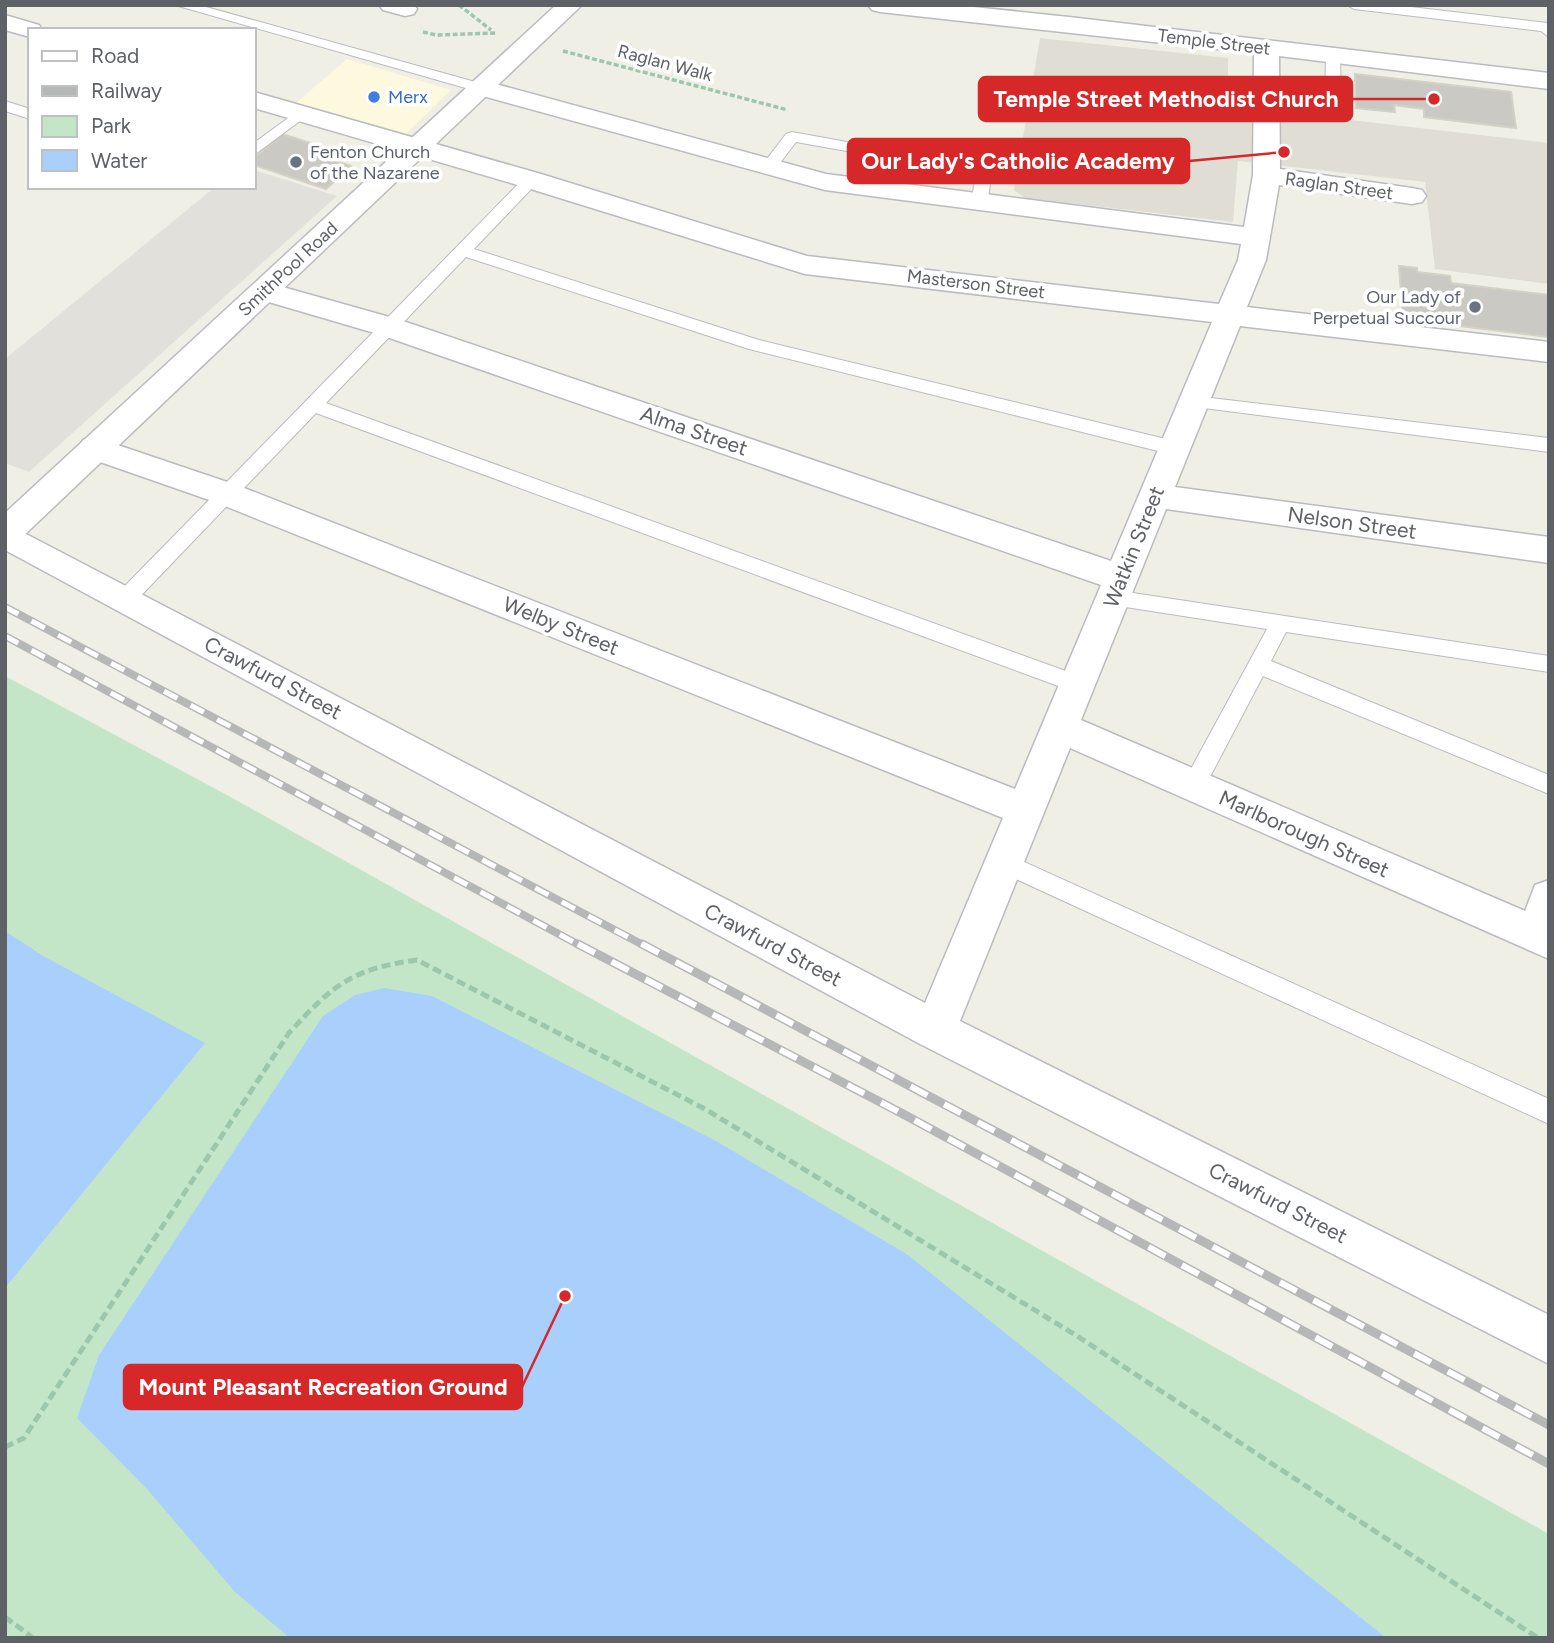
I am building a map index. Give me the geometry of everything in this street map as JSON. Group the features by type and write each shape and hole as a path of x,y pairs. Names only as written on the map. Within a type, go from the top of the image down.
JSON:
{"street":[{"name":"SmithPool Road","path":"5,534 570,5"},
{"name":"Temple Street","path":"880,5 930,8 1549,81"},
{"path":"5,22 28,29"},
{"name":"Watkin Street","path":"935,1030 1252,260 1267,175 1266,49"},
{"path":"481,88 768,168 855,187 1257,237"},
{"name":"Masterson Street","path":"256,101 531,180 805,265 1549,352"},
{"name":"Raglan Street","path":"1267,175 1412,196"},
{"name":"Alma Street","path":"265,291 389,327 1117,588"},
{"name":"Welby Street","path":"94,448 227,494 1025,810"},
{"name":"Nelson Street","path":"1155,496 1549,551"},
{"name":"Crawfurd Street","path":"5,534 935,1030 1549,1340"},
{"name":"Marlborough Street","path":"1060,727 1543,939"},
{"path":"1543,939 1549,898"}],"lane":[{"path":"182,5 481,88"},
{"path":"1354,5 1547,27 1549,33"},
{"path":"1333,57 1333,99"},
{"path":"5,106 28,113"},
{"path":"256,148 299,115"},
{"path":"768,168 792,137 984,171 979,204"},
{"path":"125,599 531,180"},
{"path":"463,251 755,345 1174,448"},
{"path":"1194,402 1549,445"},
{"path":"312,405 1077,684"},
{"path":"1117,588 1280,625 1549,664"},
{"path":"1194,785 1280,625"},
{"path":"1260,666 1549,785"},
{"path":"1002,862 1549,1112"}],"path":[{"path":"398,7 414,30 436,35 492,31 459,5"},
{"name":"Raglan Walk","path":"530,43 792,111"},
{"path":"5,1447 24,1438 289,1033 334,985 376,964 417,960 705,1109 1074,1334 1538,1638"},
{"path":"5,1617 33,1638"}],"shaded area":[{"path":"1040,38 1228,58 1228,106 1549,143 1549,284 1435,269 1425,182 1238,161 1233,222 1025,198 1014,190"},
{"name":"Merx","path":"347,59 451,90 405,135 296,103"},
{"path":"256,171 337,196 29,472 5,463 5,359 213,189 256,189"}],"green space":[{"path":"5,676 227,795 1549,1534 1549,1638 5,1638"}],"water":[{"path":"5,931 45,957 205,1043 5,1288"},
{"path":"384,988 432,996 716,1141 908,1255 1386,1638 290,1638 235,1592 147,1489 77,1418 99,1355 323,1016 355,995"}],"building":[{"path":"1355,74 1511,92 1516,128 1424,117 1424,109 1394,105 1395,112 1356,108"},
{"name":"Fenton Church of the Nazarene","path":"282,134 326,148 318,155 351,166 326,189 256,166 256,156"},
{"name":"Our Lady of Perpetual Succour","path":"1399,266 1417,268 1417,272 1450,276 1451,283 1549,295 1549,337 1403,319"}],"railway":[{"path":"5,607 645,946"},
{"path":"5,636 581,946"},
{"path":"578,944 905,1115 1549,1464"},
{"path":"642,944 1549,1425"}],"place":[{"name":"Merx","path":"374,97"},
{"name":"Temple Street Methodist Church","path":"1434,99"},
{"name":"Our Lady's Catholic Academy","path":"1284,152"},
{"name":"Fenton Church of the Nazarene","path":"296,162"},
{"name":"Our Lady of Perpetual Succour","path":"1475,307"},
{"name":"Mount Pleasant Recreation Ground","path":"565,1296"}]}
